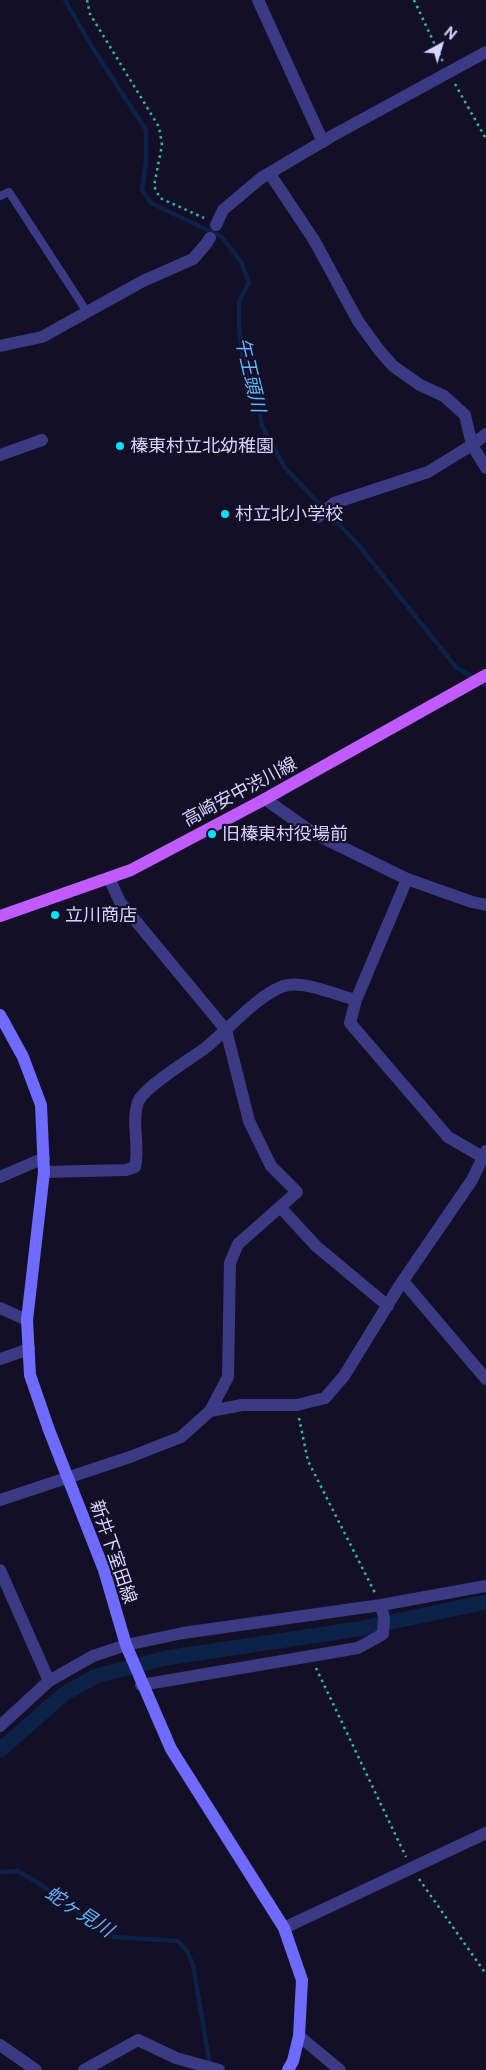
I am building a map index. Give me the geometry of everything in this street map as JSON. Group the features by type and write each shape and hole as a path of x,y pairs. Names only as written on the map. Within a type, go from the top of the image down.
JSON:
{"main road":[{"name":"高崎安中渋川線","path":"0,916 131,870 265,799 485,676"},
{"name":"新井下室田線","path":"0,1015 24,1057 41,1105 44,1172 28,1320 30,1375 104,1570 126,1645 141,1684 171,1749 284,1928 302,1980 299,2036 293,2061 288,2070"}],"street":[{"path":"258,0 323,142"},
{"path":"216,225 223,210 261,178 486,52"},
{"path":"270,174 314,240 358,321 379,350 393,366 420,385 444,396 465,415 472,445 486,468"},
{"path":"0,346 42,337 143,281 193,259 210,238"},
{"path":"318,517 334,504 428,472 472,445 486,434"},
{"path":"0,455 42,440"},
{"path":"265,799 313,833 407,878 472,902 486,904"},
{"path":"0,1500 130,1457 181,1437 210,1412 228,1376 230,1264 238,1244 297,1192 271,1166 249,1121 226,1030 120,902 109,878"},
{"path":"210,1412 242,1405 297,1405 324,1398 344,1376 403,1281 472,1180 485,1156 448,1137 350,1023 356,1000 407,878"},
{"path":"44,1172 126,1170 135,1166 138,1156 136,1121 139,1101 148,1089 205,1048 268,994 288,985 307,986 356,1000"},
{"path":"0,1178 44,1158"},
{"path":"280,1208 316,1246 388,1306"},
{"path":"403,1281 486,1379"},
{"path":"0,1308 28,1320"},
{"path":"0,1359 29,1349"},
{"path":"0,1570 49,1681"},
{"path":"0,1726 49,1681 93,1656 126,1645 183,1633 381,1605 486,1586"},
{"path":"141,1684 358,1648 383,1634 384,1618 381,1605"},
{"path":"284,1928 486,1833"},
{"path":"299,2036 340,2070"},
{"path":"84,2070 138,2040 176,2058 219,2070"},
{"path":"0,2045 36,2070"}],"lane":[{"path":"0,196 9,192 87,312"},
{"path":"210,238 216,225"}],"path":[{"path":"87,0 90,14 160,127 162,145 154,186 160,198 216,225"},
{"path":"297,1405 308,1461 381,1605"},
{"path":"310,1655 411,1868 486,1974"}],"waterway":[{"name":"午王頭川","path":"65,0 92,47 146,130 146,162 142,190 151,203 222,237 241,262 249,283 239,301 239,328 244,365 259,408 262,426 285,468 356,542 456,667 486,685"},
{"path":"0,1750 64,1694 96,1676 166,1658 358,1629 486,1602"},
{"name":"蛇ヶ見川","path":"0,1872 18,1871 40,1884 114,1937 178,1941 187,1951 193,1965 210,2065"}],"place":[{"name":"榛東村立北幼稚園","path":"120,446"},
{"name":"村立北小学校","path":"225,514"},
{"name":"旧榛東村役場前","path":"212,834"},
{"name":"立川商店","path":"55,915"}]}
